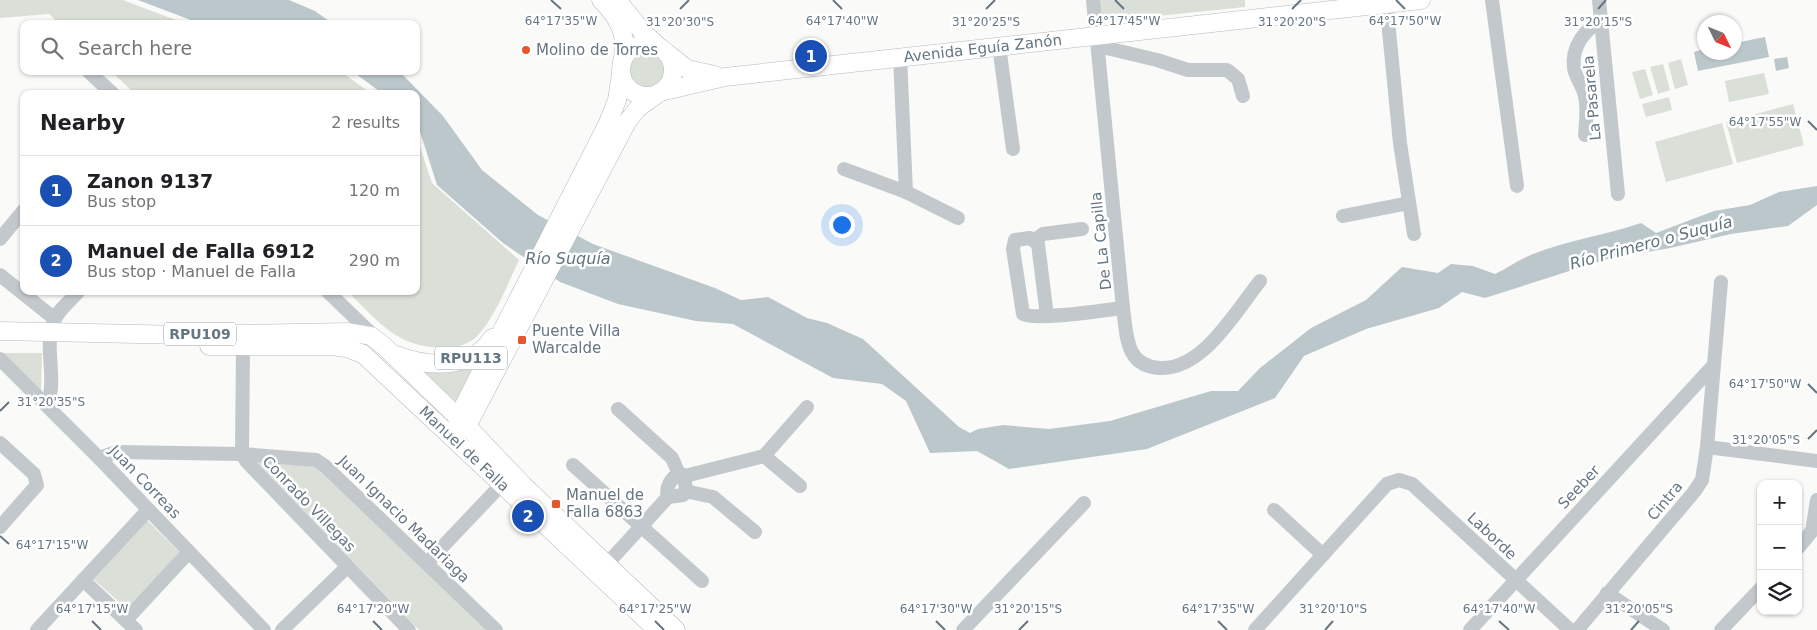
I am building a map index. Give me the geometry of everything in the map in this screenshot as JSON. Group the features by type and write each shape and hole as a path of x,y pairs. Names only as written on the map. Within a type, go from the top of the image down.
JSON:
{"main road":[{"name":"RPU113","path":"585,184 612,115 625,42 621,26 602,0"},
{"path":"617,0 642,31 662,50"},
{"name":"Avenida Eguía Zanón","path":"658,94 725,77 1000,46 1097,40 1386,2 1421,0"},
{"path":"658,94 647,97 635,94 626,86 621,69 627,53 636,46 648,44 662,50"},
{"name":"RPU113","path":"461,424 528,290 585,184 630,116 668,86 673,74 671,60 662,50"},
{"name":"Avenida Eguía Zanón","path":"662,50 687,69 725,77"},
{"name":"RPU113","path":"388,350 405,358 430,363 456,362 474,358 485,348 510,304 528,290"},
{"name":"RPU109","path":"0,331 194,334 348,332"},
{"name":"RPU109","path":"0,342 52,332 242,346 331,346 358,351"},
{"name":"Manuel de Falla","path":"348,332 371,336 388,350 524,486 676,630"},
{"path":"358,351 371,351 461,424 498,480"},
{"name":"Manuel de Falla","path":"358,351 375,362 657,630"}],"street":[{"name":"De La Capilla","path":"1093,0 1124,308 1131,352 1139,362 1150,367 1174,368 1189,362 1208,346 1260,281"},
{"path":"1492,0 1517,186"},
{"name":"La Pasarela","path":"1599,0 1618,194"},
{"path":"1386,2 1400,143 1414,234"},
{"path":"1585,135 1587,112 1585,96 1574,69 1574,62 1583,34 1601,21"},
{"path":"1097,40 1188,70 1227,70 1238,79 1243,96"},
{"path":"1000,46 1013,149"},
{"path":"900,57 906,192"},
{"path":"92,75 109,90"},
{"path":"844,169 906,192 958,218"},
{"path":"1343,216 1409,203"},
{"path":"0,239 20,215"},
{"path":"1035,240 1043,234 1082,229"},
{"path":"1047,316 1038,244 1035,240 1023,237 1015,240 1013,249 1023,314 1028,317 1047,316 1124,308"},
{"path":"0,274 52,332"},
{"name":"Cintra","path":"1577,630 1699,486 1704,472 1707,446 1721,282"},
{"path":"47,405 51,390 52,332 76,295"},
{"name":"Manuel de Falla","path":"331,295 388,350"},
{"path":"348,310 350,319 348,332"},
{"name":"Conrado Villegas","path":"242,346 242,454 247,462 409,630"},
{"name":"Juan Correas","path":"0,359 99,458 264,630"},
{"name":"Seeber","path":"1470,630 1713,366"},
{"path":"668,498 669,484 672,478 764,456 807,407"},
{"path":"618,409 672,458 682,475 686,492"},
{"path":"0,443 34,474 37,485 33,492 0,527"},
{"path":"1707,446 1817,461"},
{"name":"Juan Ignacio Madariaga","path":"99,458 117,452 242,454 316,460 325,466 496,630"},
{"path":"764,456 800,486"},
{"path":"573,465 702,581"},
{"path":"427,563 498,480"},
{"name":"Laborde","path":"1323,555 1387,484 1399,480 1412,484 1570,630"},
{"path":"607,564 668,498 680,496 686,492 713,497 755,532"},
{"path":"1802,543 1812,531 1817,500"},
{"path":"963,630 1084,503"},
{"path":"37,630 148,510"},
{"path":"1254,630 1323,555 1274,510"},
{"path":"83,580 131,625 189,552"},
{"path":"282,630 347,567"},
{"path":"1721,630 1757,592"},
{"path":"1607,594 1663,630"}],"shaded area":[{"path":"0,0 123,0 176,20 56,20 49,14 0,18"},
{"path":"1097,0 1245,0 1245,7 1100,22"},
{"path":"646,51 653,52 659,57 664,63 664,77 659,83 653,88 646,89 639,88 633,83 628,77 627,70 628,63 633,57 639,52"},
{"path":"1681,59 1688,85 1675,89 1668,63"},
{"path":"1663,64 1670,90 1658,94 1650,67"},
{"path":"1645,69 1653,95 1640,99 1632,72"},
{"path":"1764,73 1769,94 1729,102 1725,81"},
{"path":"115,75 346,75 366,90 131,90"},
{"path":"1669,97 1672,110 1646,117 1642,104"},
{"path":"1793,104 1804,145 1737,163 1726,122"},
{"path":"1722,123 1733,164 1666,182 1655,142"},
{"path":"420,147 432,183 519,260 489,321 483,330 469,342 441,348 420,345 395,335 351,295 420,295"},
{"path":"1,353 42,353 41,393"},
{"path":"479,363 459,407 411,365 461,369"},
{"path":"256,461 303,463 321,470 487,630 419,630"},
{"path":"146,519 180,553 128,610 91,577"}],"water":[{"path":"138,0 289,0 315,11 327,20 191,20"},
{"path":"1765,37 1769,57 1698,71 1694,52 1697,51 1697,60 1742,60 1742,42"},
{"path":"1787,57 1789,68 1776,71 1774,59"},
{"name":"Río Suquía","path":"357,75 403,75 418,90 378,90"},
{"name":"Río Suquía","path":"420,92 443,116 482,170 538,215 593,244 715,288 741,300 768,297 807,318 827,323 863,339 959,427 970,433 978,429 1003,425 1049,429 1110,421 1211,391 1238,391 1260,368 1311,328 1366,300 1402,267 1438,273 1451,264 1473,266 1495,274 1528,256 1546,249 1641,223 1656,233 1714,211 1750,205 1779,192 1817,186 1817,205 1788,226 1731,234 1670,248 1607,259 1485,298 1462,292 1439,308 1366,329 1304,356 1275,398 1147,449 1009,469 977,451 930,453 906,401 882,384 833,378 733,324 696,321 618,304 560,282 503,243 437,185 420,132"}],"place":[{"name":"Molino de Torres","path":"526,50"},
{"name":"Zanon 9137","path":"811,56"},
{"name":"Puente Villa Warcalde","path":"522,340"},
{"name":"Manuel de Falla 6863","path":"556,504"},
{"name":"Manuel de Falla 6912","path":"528,516"}],"water label":[{"name":"Río Primero o Suquía","path":"1651,242"}]}
